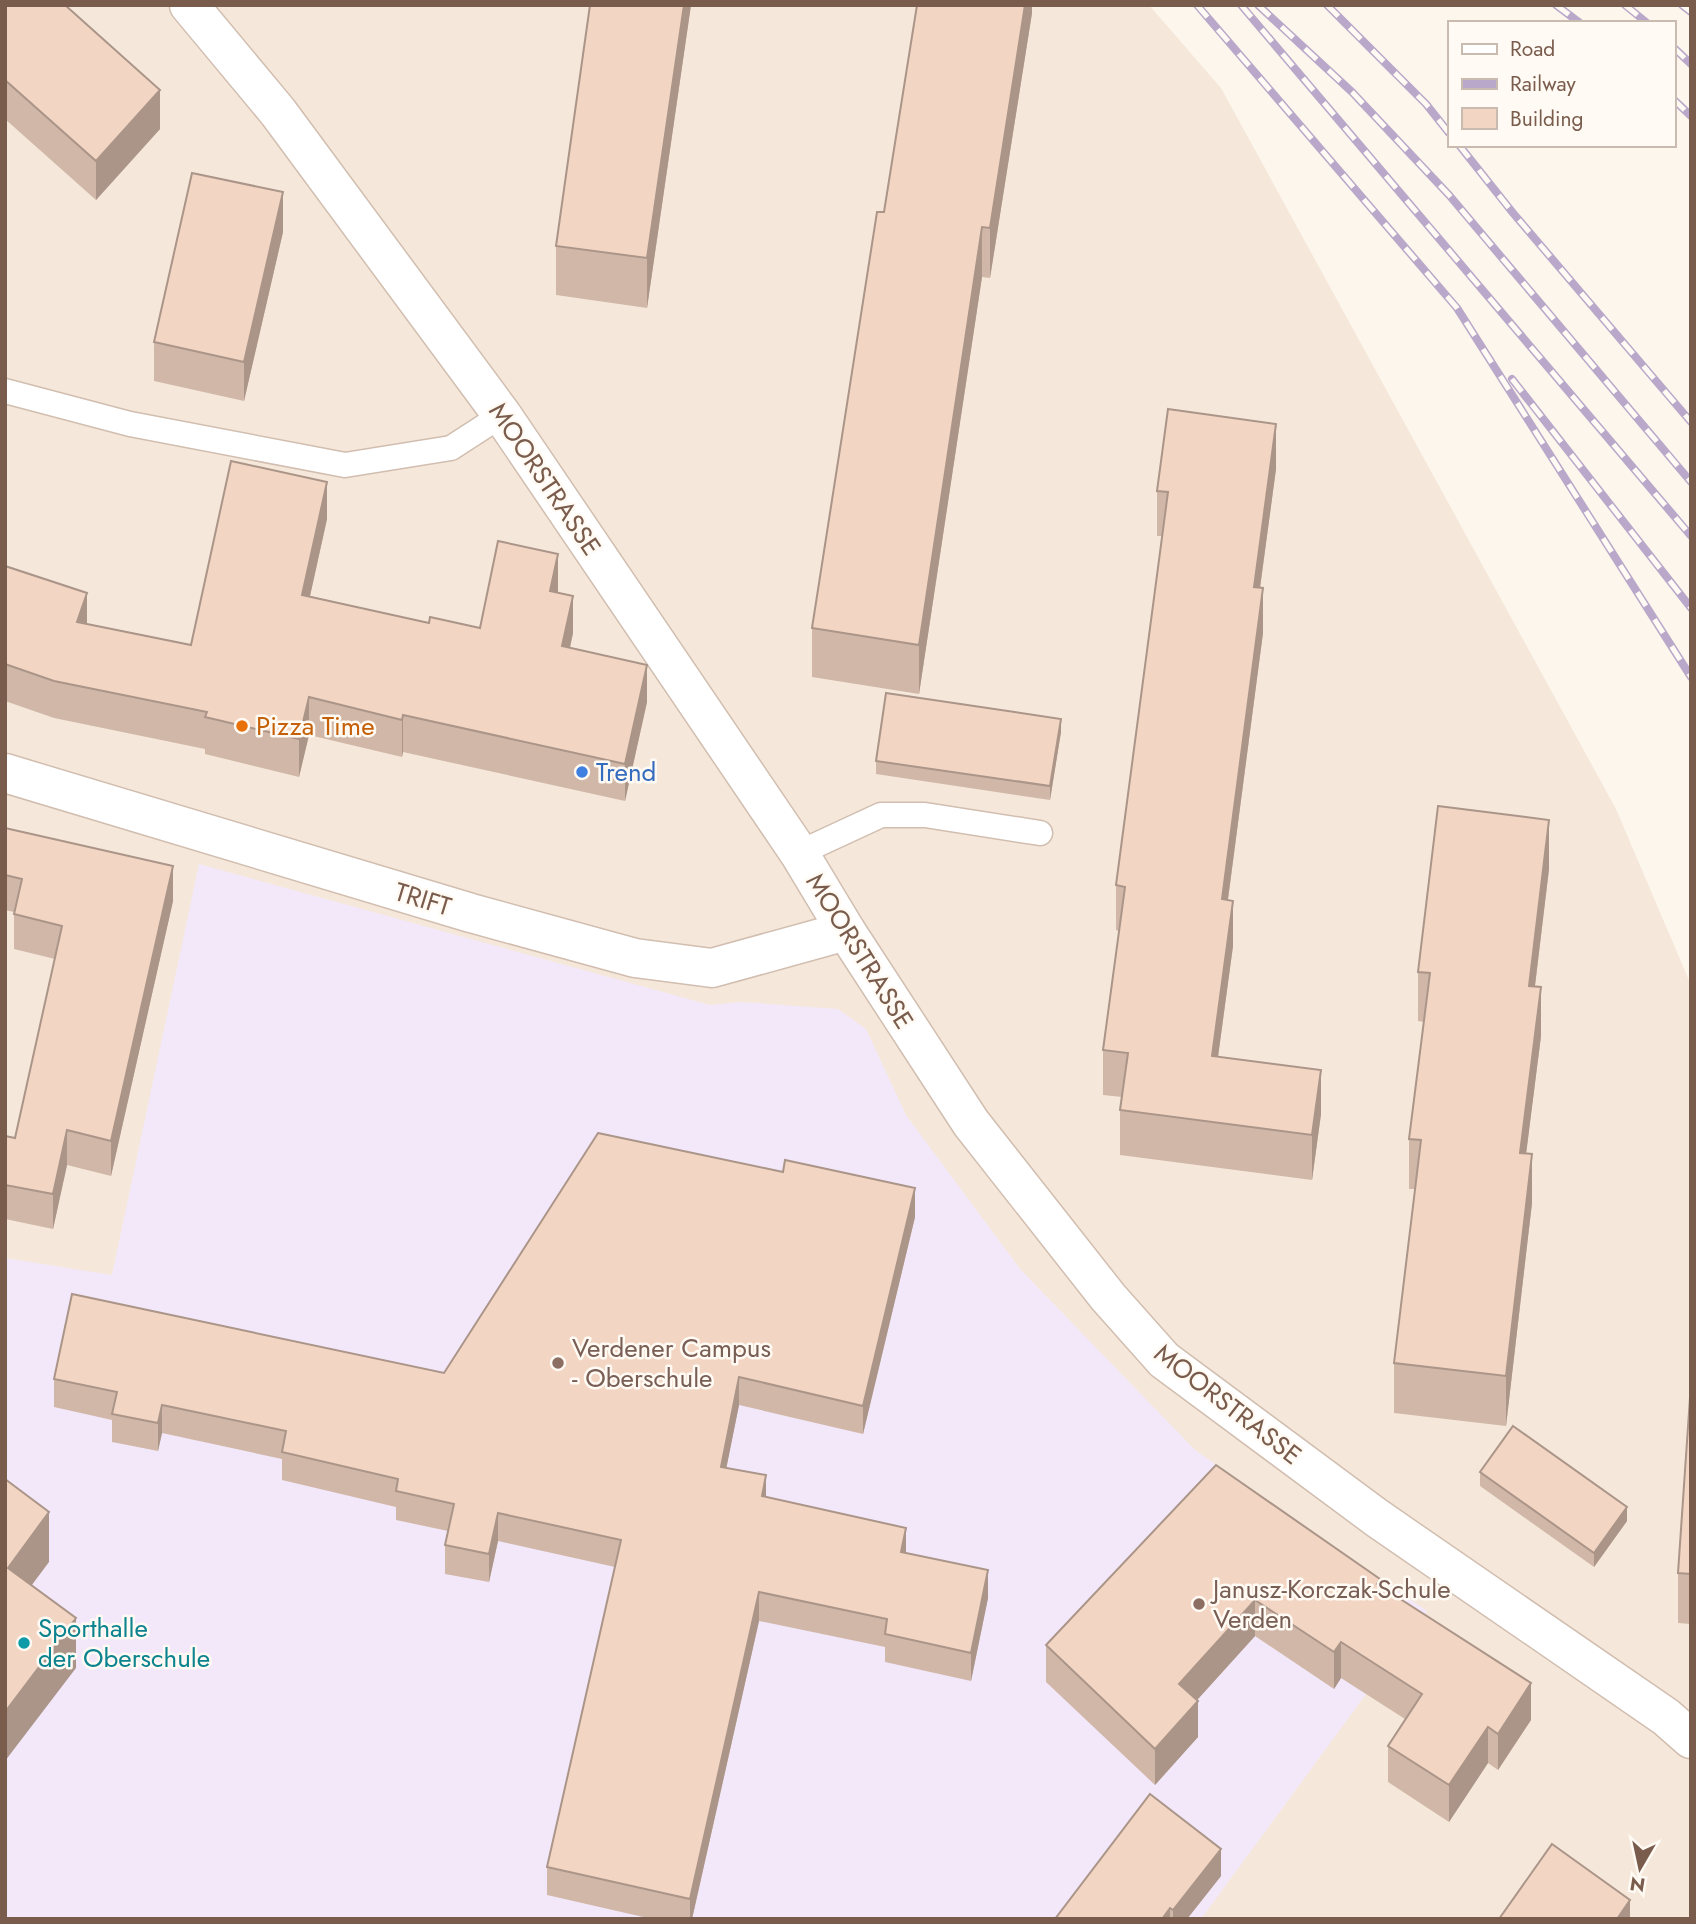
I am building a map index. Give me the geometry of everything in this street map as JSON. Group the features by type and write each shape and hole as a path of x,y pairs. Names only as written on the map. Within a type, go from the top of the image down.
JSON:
{"street":[{"name":"MOORSTRASSE","path":"189,5 278,112 502,415 799,853 846,931 971,1123 1108,1297 1164,1360 1377,1518 1666,1717 1691,1739"},
{"name":"TRIFT","path":"5,773 471,913 635,958 712,968 846,931"}],"lane":[{"path":"5,391 130,424 345,465 451,448 502,415"},
{"path":"799,853 881,815 925,815 1040,833"}],"shaded area":[{"path":"5,5 1149,5 1221,88 1616,809 1691,985 1691,1919 5,1919"},
{"name":"Verdener Campus - Oberschule","path":"199,864 710,1005 742,1002 838,1009 866,1029 906,1115 1020,1269 1195,1450 1427,1611 1201,1919 5,1919 5,1258 112,1275"}],"building":[{"path":"5,5 65,5 160,90 96,161 5,80"},
{"path":"590,5 684,5 647,258 556,246"},
{"path":"917,5 1025,5 990,228 982,227 919,645 812,628 877,212 884,212"},
{"path":"192,173 283,192 244,362 154,342"},
{"path":"1168,409 1276,424 1254,587 1263,588 1222,899 1233,901 1212,1056 1321,1070 1312,1135 1120,1110 1128,1053 1103,1050 1125,887 1116,885 1168,492 1157,491"},
{"path":"231,461 327,482 302,595 429,623 430,617 480,628 498,541 558,554 550,591 573,596 562,646 647,665 625,764 403,715 402,720 309,697 299,739 205,717 207,712 54,681 5,664 5,566 87,593 77,622 191,645"},
{"path":"886,693 1061,719 1050,786 876,761"},
{"path":"1438,806 1549,820 1529,986 1541,987 1520,1153 1532,1154 1506,1376 1394,1363 1421,1140 1409,1139 1430,973 1418,972"},
{"path":"5,828 173,866 111,1141 67,1130 53,1194 5,1185 5,1136 15,1138 62,926 14,914 22,879 5,875"},
{"path":"598,1133 783,1172 785,1160 915,1188 863,1406 739,1377 721,1467 766,1475 762,1496 906,1528 901,1552 988,1570 971,1653 885,1634 887,1619 759,1592 690,1899 547,1867 621,1540 498,1513 489,1554 445,1545 454,1504 396,1491 398,1479 282,1452 286,1431 162,1405 158,1423 112,1414 117,1392 54,1379 72,1294 444,1373"},
{"path":"1691,1383 1691,1574 1678,1573"},
{"path":"1513,1426 1627,1507 1594,1553 1480,1472"},
{"path":"1216,1465 1380,1579 1377,1584 1531,1683 1498,1734 1488,1727 1449,1785 1388,1746 1422,1694 1341,1642 1334,1652 1255,1600 1179,1684 1198,1701 1155,1749 1046,1645"},
{"path":"5,1479 49,1512 8,1568 76,1618 5,1712"},
{"path":"1150,1794 1221,1849 1173,1910 1170,1908 1162,1919 1055,1919"},
{"path":"1552,1844 1630,1900 1617,1919 1499,1919"}],"railway":[{"path":"1197,5 1457,308 1691,677"},
{"path":"1241,5 1691,536"},
{"path":"1258,5 1352,92 1449,195 1691,482"},
{"path":"1327,5 1426,104 1448,132"},
{"path":"1556,5 1577,21"},
{"path":"1625,5 1645,21"},
{"path":"1682,5 1691,12"},
{"path":"1675,49 1691,64"},
{"path":"1675,101 1691,116"},
{"path":"1461,147 1513,213 1691,422"},
{"path":"1512,379 1691,608"}],"place":[{"name":"Pizza Time","path":"242,726"},
{"name":"Trend","path":"582,772"},
{"name":"Verdener Campus - Oberschule","path":"558,1363"},
{"name":"Janusz-Korczak-Schule Verden","path":"1199,1604"},
{"name":"Sporthalle der Oberschule","path":"24,1643"}]}
